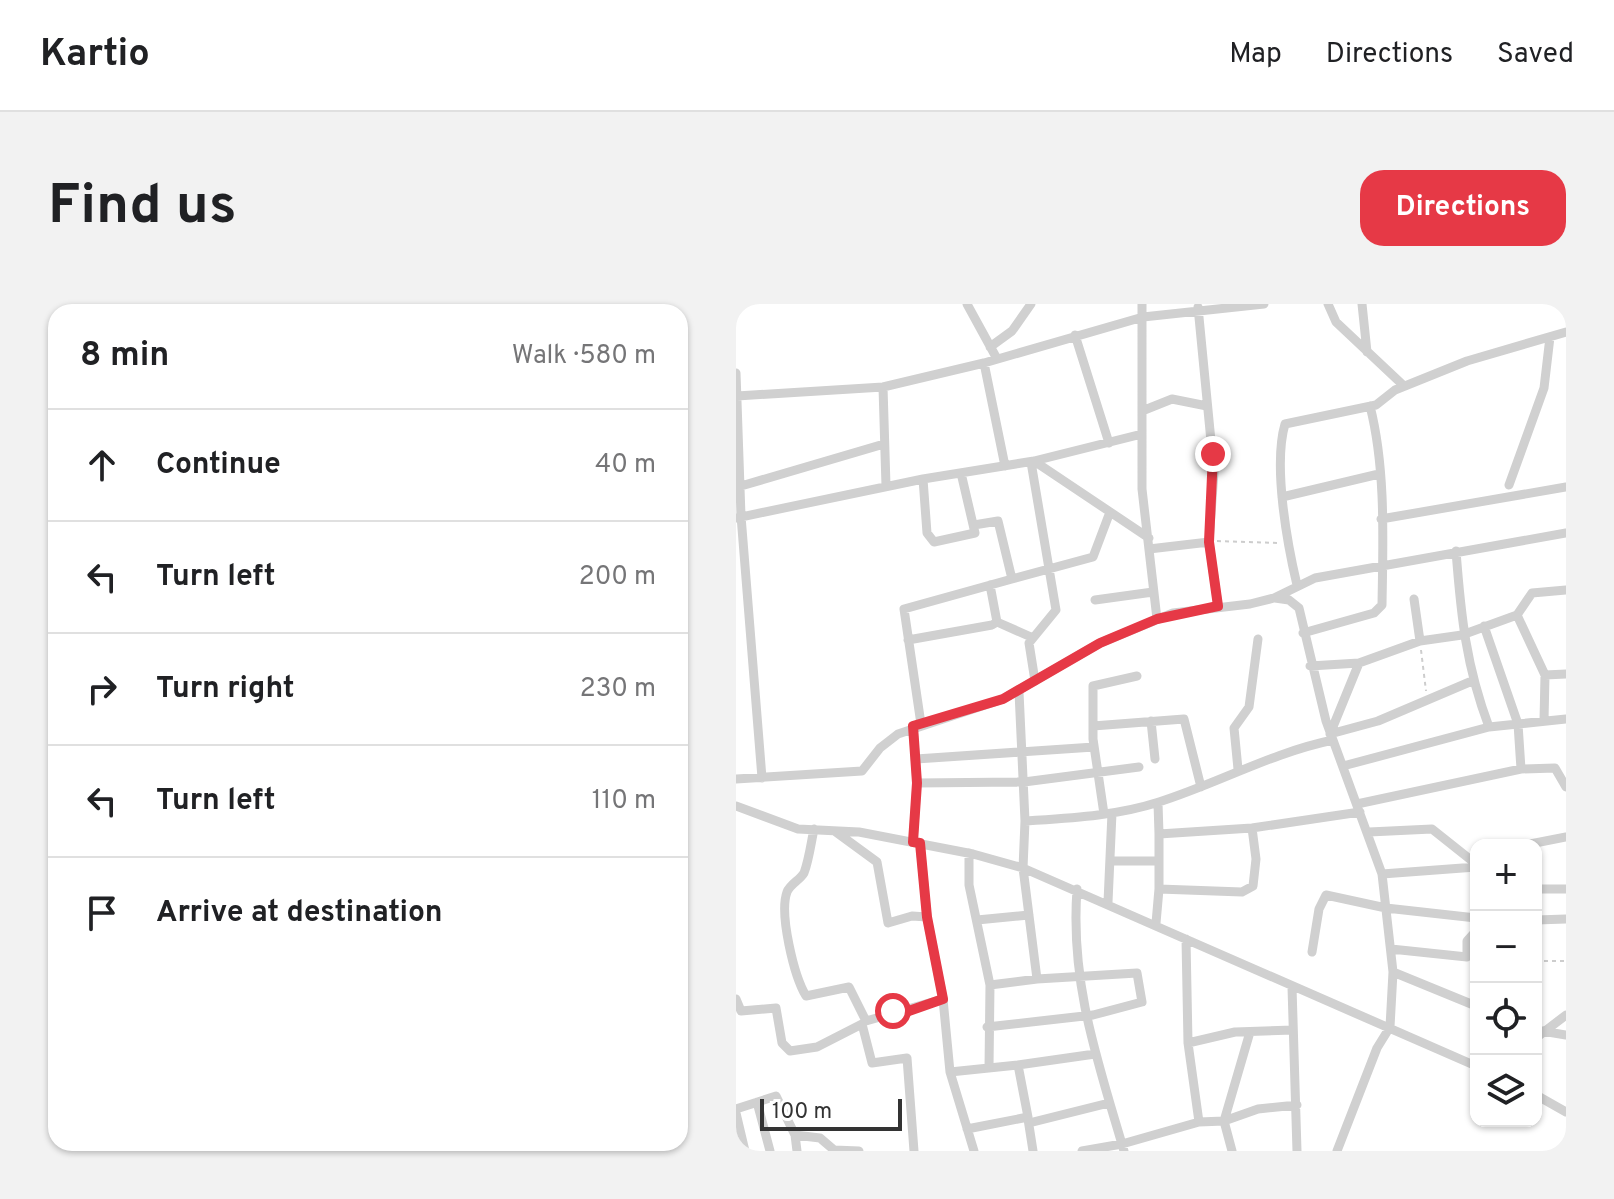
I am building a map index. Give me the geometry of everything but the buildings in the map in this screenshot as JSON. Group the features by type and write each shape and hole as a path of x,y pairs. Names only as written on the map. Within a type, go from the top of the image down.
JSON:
{"street":[{"path":"967,304 996,357"},
{"path":"990,347 1012,331 1031,304"},
{"path":"1142,304 1142,489 1157,619"},
{"path":"737,396 883,387 984,363 996,357 1143,317 1198,307 1264,304"},
{"path":"1328,304 1336,322 1404,386"},
{"path":"1362,304 1367,352"},
{"path":"1198,307 1214,472 1209,542 1218,606"},
{"path":"1297,585 1287,542 1282,497 1285,424 1370,406 1404,386 1467,361 1566,332"},
{"path":"1075,335 1109,443"},
{"path":"1509,485 1544,388 1550,337"},
{"path":"984,363 1005,466"},
{"path":"736,373 741,486 739,517 762,778"},
{"path":"883,387 886,486"},
{"path":"1142,411 1172,399 1207,406"},
{"path":"1303,633 1380,610 1379,474 1370,406"},
{"path":"739,517 923,479 1032,462 1142,434"},
{"path":"741,486 884,444"},
{"path":"1032,462 1149,538"},
{"path":"1032,462 1056,610 1031,637 1035,681"},
{"path":"923,479 928,538 934,542 975,533 961,473"},
{"path":"1282,497 1379,474"},
{"path":"1381,519 1566,487"},
{"path":"974,1151 950,1072 943,999 916,843 917,725 904,609 1093,557 1110,512"},
{"path":"974,525 998,521 1012,579"},
{"path":"736,779 857,772 880,748 917,725 1019,692 1100,643 1157,619 1218,606 1250,604 1274,598 1297,585 1381,564 1566,533"},
{"path":"1149,549 1209,542"},
{"path":"1456,551 1462,635 1472,681 1489,727"},
{"path":"990,585 997,622"},
{"path":"1310,666 1359,663 1420,641 1462,635 1517,615 1532,593 1566,590"},
{"path":"1095,600 1153,592"},
{"path":"1274,598 1295,603 1332,737 1382,874 1391,949 1390,1027 1377,1048 1337,1151"},
{"path":"1414,599 1420,641"},
{"path":"1517,615 1545,675 1544,721"},
{"path":"908,640 997,622 1031,637"},
{"path":"1484,626 1518,724 1521,769"},
{"path":"1238,769 1234,728 1249,707 1258,639"},
{"path":"1332,737 1359,663"},
{"path":"1545,675 1566,674"},
{"path":"1108,902 1113,861 1108,814 1094,747 1093,686 1137,676"},
{"path":"1025,821 1108,814 1158,803 1238,769 1378,721 1472,681"},
{"path":"1019,692 1025,821 1023,868 1037,979"},
{"path":"1093,726 1184,719 1201,787"},
{"path":"1343,766 1489,727 1566,719"},
{"path":"1151,721 1155,759"},
{"path":"916,759 1094,747"},
{"path":"917,783 1024,782 1139,767"},
{"path":"1159,834 1252,828 1359,808 1521,769 1561,767 1566,787"},
{"path":"1156,923 1159,889 1158,803"},
{"path":"736,806 776,824 916,843 1023,868 1108,902 1292,987 1470,1063"},
{"path":"1159,889 1247,891 1253,886 1256,859 1252,828"},
{"path":"814,829 803,875 788,888 784,905 792,959 798,983 806,996 849,987 866,1021 943,999"},
{"path":"1369,832 1432,829 1470,861"},
{"path":"833,830 877,862 888,923 912,916 927,917"},
{"path":"1542,842 1566,837"},
{"path":"969,853 967,870 990,985 987,1027 989,1068"},
{"path":"1113,861 1157,861"},
{"path":"1382,874 1470,867"},
{"path":"1077,889 1075,933 1084,1015 1123,1148"},
{"path":"1542,889 1566,889"},
{"path":"1312,952 1319,909 1326,895 1386,908 1470,917"},
{"path":"977,920 1029,915"},
{"path":"1542,920 1566,919"},
{"path":"1391,949 1467,957 1467,941 1470,938"},
{"path":"1186,939 1188,1043 1199,1122"},
{"path":"1393,972 1470,1004"},
{"path":"987,1027 1084,1015 1138,1006 1142,1002 1137,973 1079,975 990,985"},
{"path":"1292,987 1297,1151"},
{"path":"736,999 741,1011 776,1008 782,1043 790,1051 817,1047 862,1024 872,1063 907,1058 914,1151"},
{"path":"1542,1032 1566,1015"},
{"path":"1188,1043 1250,1032 1293,1030"},
{"path":"1232,1151 1224,1121 1250,1032"},
{"path":"1542,1034 1566,1035"},
{"path":"950,1072 1095,1054"},
{"path":"1018,1065 1033,1151"},
{"path":"745,1151 736,1111 778,1097 795,1135 797,1151"},
{"path":"1542,1098 1566,1112"},
{"path":"757,1102 770,1151"},
{"path":"967,1129 1109,1103"},
{"path":"1082,1151 1123,1148 1199,1122 1224,1121 1258,1109 1297,1105"},
{"path":"795,1135 820,1138 834,1150 859,1151"}],"path":[{"path":"1209,542 1226,540 1260,545 1287,542"},
{"path":"1420,641 1426,700"},
{"path":"1542,961 1566,961"}],"route":[{"path":"893,1011 906,1012 943,999 927,917 920,843 913,842 917,783 913,726 1019,692 1100,643 1157,619 1173,613 1218,606 1209,542 1213,454"}]}
